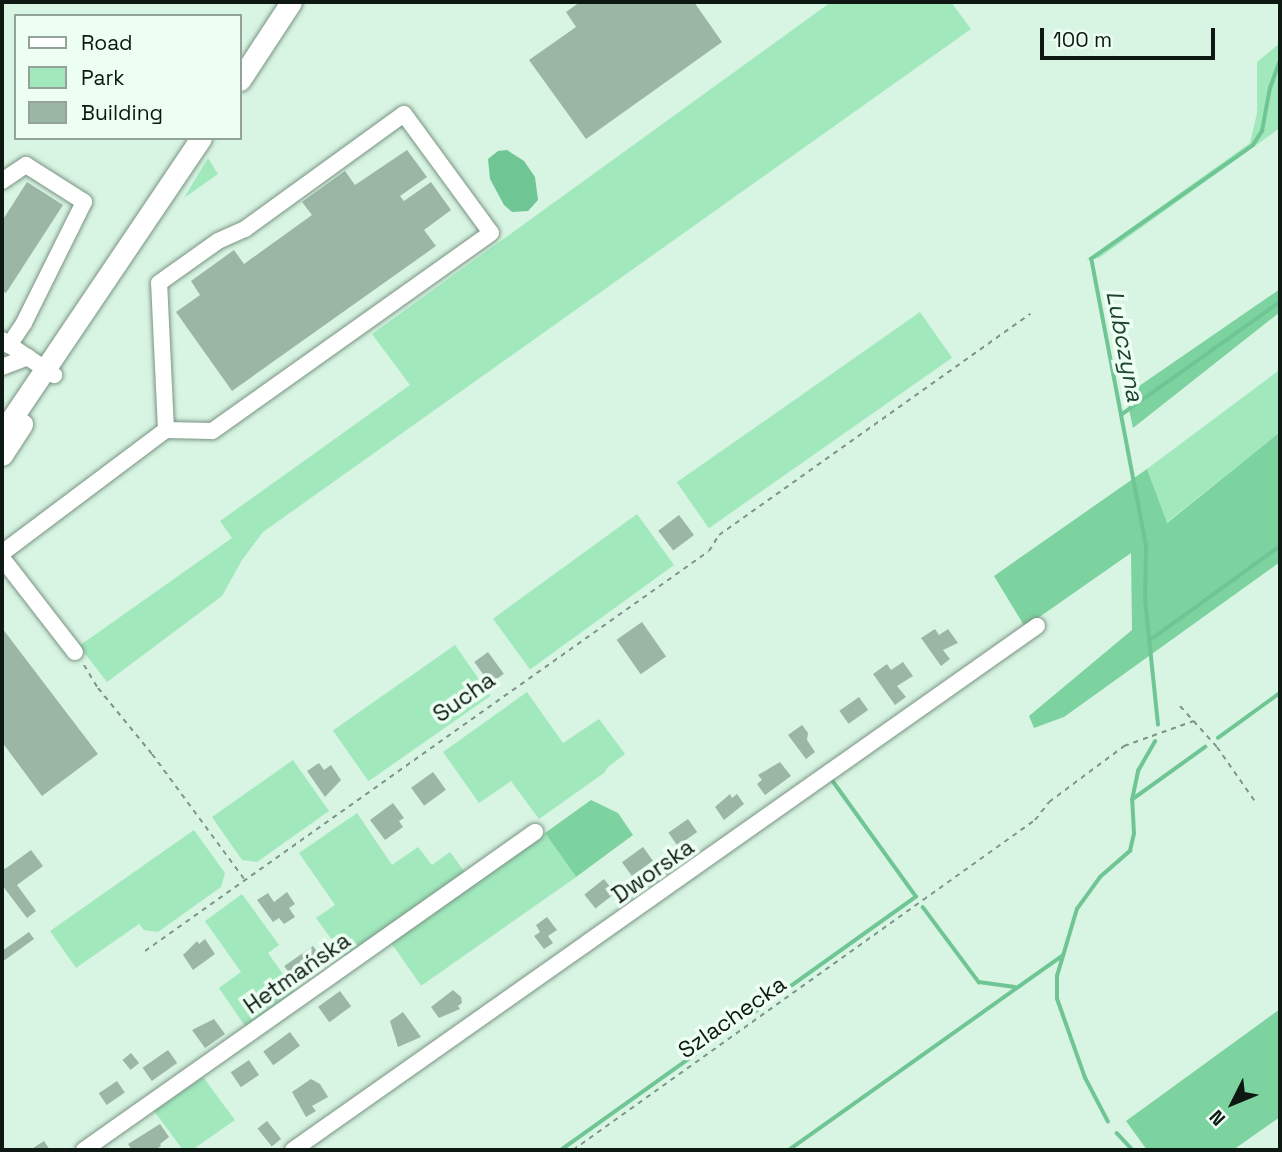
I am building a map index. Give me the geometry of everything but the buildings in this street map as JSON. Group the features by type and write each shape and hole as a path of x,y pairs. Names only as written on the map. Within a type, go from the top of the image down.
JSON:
{"main road":[{"path":"242,77 292,2"},
{"path":"2,433 42,367 167,191 200,140"},
{"path":"2,455 42,367"}],"street":[{"path":"75,652 2,555 166,430 212,431 491,233 404,114 245,229 218,241 159,284 166,430"},
{"path":"2,181 26,164 84,202 24,323 5,342 42,367"},
{"path":"2,368 42,367"},
{"name":"Dworska","path":"293,1150 1037,626"},
{"name":"Hetmańska","path":"84,1150 536,832"}],"path":[{"name":"Sucha","path":"145,951 709,551 719,535 1030,314"},
{"path":"75,652 98,688 152,754 244,880"},
{"path":"1180,706 1217,747 1256,803"},
{"name":"Szlachecka","path":"573,1150 1035,820 1049,802 1124,746 1194,721"}],"green space":[{"path":"831,2 951,2 971,29 263,532 242,560 222,596 107,682 79,646 232,538 220,521 410,385 372,334"},
{"path":"1280,43 1280,128 1099,258 1086,260 1250,143 1257,113 1257,62"},
{"path":"208,158 218,174 184,198"},
{"path":"920,312 952,358 709,528 677,482"},
{"path":"1278,371 1280,432 1166,523 1147,469"},
{"path":"637,514 674,565 530,670 493,619"},
{"path":"455,645 491,696 369,781 333,730"},
{"path":"527,692 563,743 599,719 625,754 604,773 539,819 511,781 479,803 443,752"},
{"path":"293,760 329,811 257,862 242,860 212,817"},
{"path":"357,813 392,865 418,847 432,865 450,852 465,872 346,959 316,918 335,905 299,853"},
{"path":"194,830 225,873 221,887 158,932 144,930 139,924 76,968 50,931"},
{"path":"545,833 576,877 421,986 390,941"},
{"path":"242,894 279,945 268,953 297,994 247,1029 219,988 241,972 205,921"},
{"path":"203,1077 235,1120 192,1150 183,1150 154,1111"}],"shaded area":[{"path":"507,150 524,161 535,177 538,200 528,211 512,212 504,205 490,179 488,159 498,151"},
{"path":"1280,289 1280,312 1133,428 1126,395"},
{"path":"1280,432 1280,562 1064,717 1034,728 1029,716 1132,630 1131,553 1025,627 994,576 1147,469 1167,523"},
{"path":"591,800 618,813 633,835 576,877 545,833"},
{"path":"1280,1009 1280,1117 1233,1150 1147,1150 1126,1121"}],"waterway":[{"name":"Lubczyna","path":"1158,725 1145,600 1146,546 1091,259 1253,145 1262,131 1270,88 1280,60"},
{"path":"1121,415 1280,302"},
{"path":"1149,641 1280,546"},
{"path":"1218,738 1280,693"},
{"name":"Lubczyna","path":"1108,1122 1085,1078 1057,999 1057,976 1077,909 1100,877 1130,851 1134,834 1132,800 1138,771 1155,742"},
{"path":"1133,799 1205,747"},
{"path":"561,1150 916,897 833,782"},
{"path":"923,907 979,982 1015,987"},
{"path":"789,1150 1063,955"},
{"name":"Lubczyna","path":"1117,1133 1133,1150"}]}
